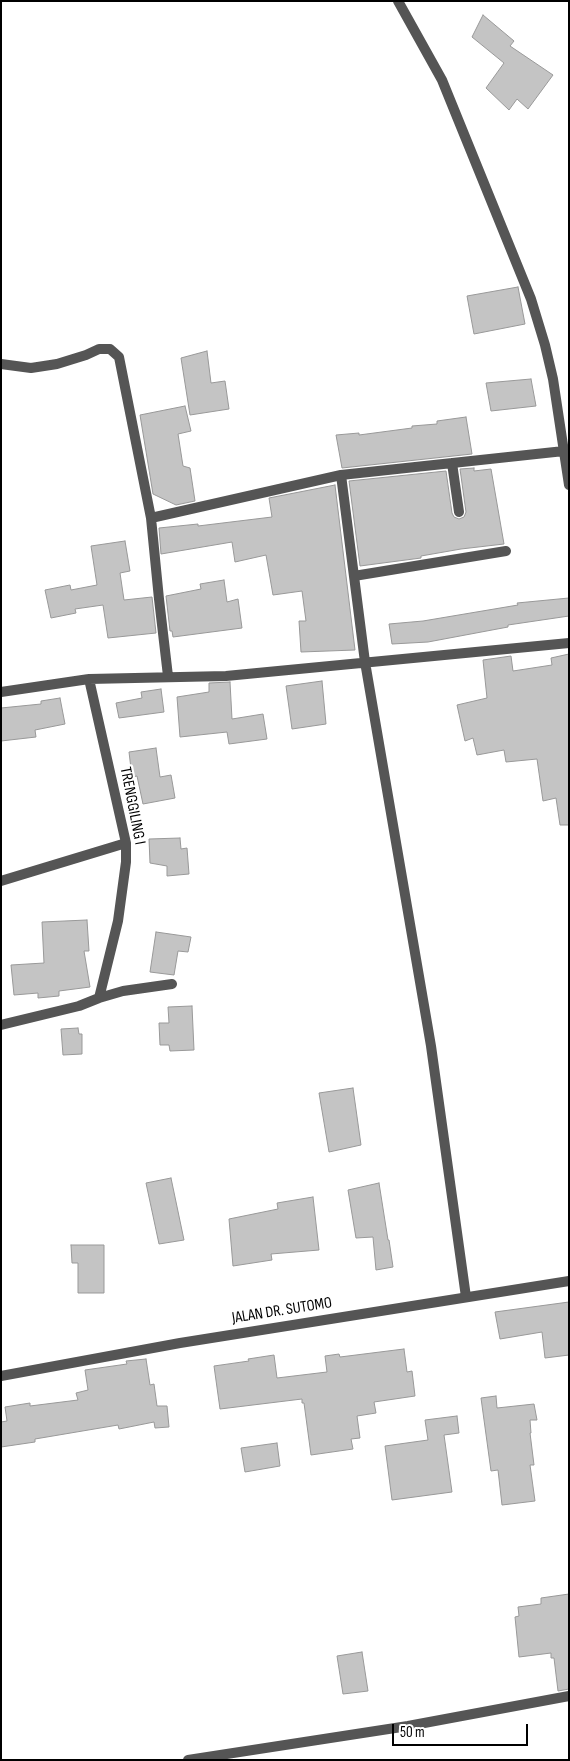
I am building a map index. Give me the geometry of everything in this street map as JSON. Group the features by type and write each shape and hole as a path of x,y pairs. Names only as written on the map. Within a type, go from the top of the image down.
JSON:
{"street":[{"path":"398,1 442,80 531,299 546,345 553,379 569,485"},
{"path":"1,364 31,368 57,364 99,349 110,349 119,357 151,518 158,599 168,676"},
{"path":"151,518 341,475 564,451"},
{"path":"452,463 459,512"},
{"path":"341,475 365,662 431,1046 466,1297"},
{"path":"354,576 506,551"},
{"path":"1,692 89,679 226,676 569,643"},
{"name":"TRENGGILING I","path":"89,679 126,843 126,862 118,921 100,998"},
{"path":"1,881 126,843"},
{"path":"1,1025 80,1006 123,991 172,984"},
{"name":"JALAN DR. SUTOMO","path":"1,1376 180,1343 569,1281"},
{"path":"188,1760 408,1726 569,1696"}],"building":[{"path":"483,15 514,41 510,46 553,75 528,109 517,99 509,110 486,88 504,63 472,37"},
{"path":"518,287 525,324 474,334 467,296"},
{"path":"207,351 211,383 225,381 229,409 190,415 181,358"},
{"path":"531,379 536,406 491,411 486,383"},
{"path":"185,406 191,431 178,434 183,466 190,468 195,501 176,505 153,494 140,415"},
{"path":"466,417 472,454 342,468 336,435 359,433 359,435 412,428 412,426 437,424 437,421"},
{"path":"474,468 474,471 491,469 504,544 461,549 421,556 421,558 360,566 349,481 446,471 452,513 454,517 459,519 464,517 466,512 460,469"},
{"path":"335,485 355,650 301,652 299,621 306,621 302,591 273,595 266,555 235,562 232,542 161,554 159,528 198,524 198,526 272,517 269,498"},
{"path":"125,541 130,571 120,573 124,600 152,597 156,633 108,638 103,605 75,609 76,613 51,618 45,590 70,585 71,590 97,585 91,546"},
{"path":"224,580 227,602 238,599 242,628 173,637 172,631 170,631 166,596 201,589 200,584"},
{"path":"569,598 569,616 508,625 508,627 428,642 392,644 389,624 423,621 518,605 517,603"},
{"path":"569,654 569,825 560,825 556,798 543,801 537,759 506,762 504,750 477,755 473,738 465,741 457,705 487,698 483,660 511,656 513,671 552,665 551,658"},
{"path":"322,681 326,724 292,729 286,686"},
{"path":"230,682 232,719 263,714 267,739 229,744 227,732 180,737 177,697 209,692 209,683"},
{"path":"161,689 164,712 119,718 116,703 142,698 141,692"},
{"path":"60,698 65,724 35,730 36,737 1,741 1,708 41,704 41,701"},
{"path":"156,748 160,777 171,775 175,798 143,804 137,776 132,777 129,752"},
{"path":"180,838 181,849 187,848 189,874 167,876 167,866 150,863 149,839"},
{"path":"87,920 89,951 84,951 90,987 59,991 59,996 38,998 38,993 14,995 11,965 44,963 42,922"},
{"path":"156,932 191,937 188,952 178,951 174,975 150,972"},
{"path":"192,1006 194,1050 170,1051 169,1045 160,1045 159,1023 169,1023 168,1007"},
{"path":"78,1028 79,1034 82,1034 82,1054 63,1055 61,1029"},
{"path":"353,1088 361,1145 329,1152 319,1093"},
{"path":"171,1178 184,1240 159,1244 146,1183"},
{"path":"379,1183 393,1267 376,1270 373,1237 356,1238 348,1190"},
{"path":"313,1197 319,1250 271,1254 272,1260 233,1266 229,1219 278,1209 277,1203"},
{"path":"71,1245 104,1245 104,1293 78,1293 78,1263 72,1263"},
{"path":"569,1302 569,1355 545,1358 542,1332 500,1339 495,1312"},
{"path":"404,1349 407,1372 412,1371 415,1396 374,1402 376,1413 357,1416 360,1438 351,1439 353,1449 311,1455 302,1399 220,1409 214,1366 274,1355 277,1378 327,1372 325,1356 339,1354 340,1357"},
{"path":"146,1359 150,1385 154,1384 157,1406 167,1406 169,1427 155,1428 154,1422 119,1429 118,1425 35,1439 35,1442 1,1447 1,1422 7,1421 5,1407 30,1403 30,1406 78,1400 76,1393 88,1390 85,1370 127,1364 126,1361"},
{"path":"496,1396 497,1408 534,1404 537,1420 530,1420 534,1465 530,1465 535,1501 502,1505 498,1470 491,1471 481,1398"},
{"path":"457,1416 459,1433 444,1435 452,1492 392,1500 385,1446 428,1440 425,1420"},
{"path":"277,1443 280,1466 245,1472 241,1448"},
{"path":"569,1594 569,1689 558,1691 554,1658 551,1658 551,1653 519,1657 515,1617 519,1616 518,1607 541,1604 541,1598"},
{"path":"362,1652 368,1691 343,1694 337,1656"}]}
